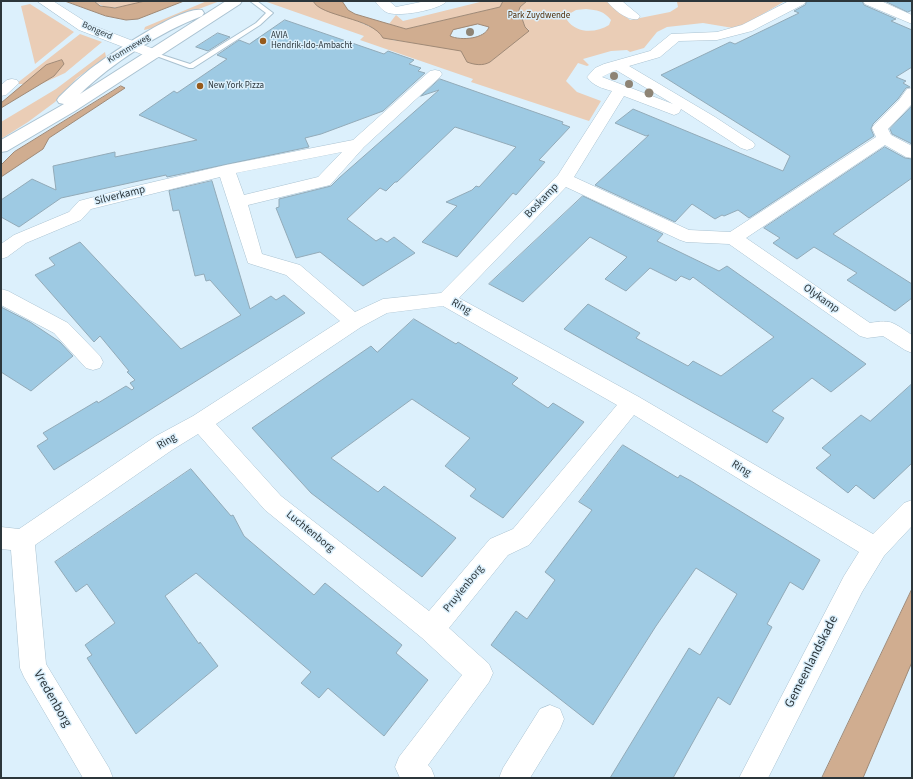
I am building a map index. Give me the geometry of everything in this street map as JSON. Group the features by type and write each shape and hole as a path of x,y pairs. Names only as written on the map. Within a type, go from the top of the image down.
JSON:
{"street":[{"name":"Bongerd","path":"44,1 84,27 154,54"},
{"name":"Krommeweg","path":"45,120 84,80 110,60 176,22 229,1"},
{"name":"Krommeweg","path":"1,147 45,120 69,108 235,1"},
{"path":"382,1 391,9 400,11 440,1"},
{"path":"614,1 633,16"},
{"path":"723,130 621,89 599,82 594,77 600,72 618,65 655,54 676,37 717,36 747,28 799,1"},
{"path":"870,1 912,20"},
{"path":"618,65 710,120 747,145"},
{"path":"238,202 324,181 358,144 436,74"},
{"name":"Boskamp","path":"446,299 564,179 621,89"},
{"path":"912,92 905,104 880,128 885,138 912,153"},
{"path":"564,179 686,236 733,238 885,138"},
{"name":"Silverkamp","path":"1,253 20,240 74,216 85,205 128,193 226,170 358,144"},
{"path":"226,170 238,202 254,258 293,270 354,322"},
{"name":"Olykamp","path":"733,238 867,331 886,328 912,345"},
{"path":"1,296 61,328 93,362"},
{"name":"Ring","path":"12,539 164,443 201,422 354,322 383,306 446,299 631,403 875,548"},
{"name":"Pruylenborg","path":"431,629 499,547 522,537 631,403"},
{"name":"Luchtenborg","path":"201,422 273,503 431,629"},
{"path":"875,548 912,510"},
{"name":"Vredenborg","path":"12,539 33,668 99,778"},
{"name":"Gemeenlandskade","path":"753,778 853,584 875,548"},
{"path":"421,778 409,767 480,673 431,629"},
{"path":"513,778 550,719"}],"lane":[{"name":"Krommeweg","path":"154,54 192,67 258,24 270,12 253,1"}],"green space":[{"path":"94,1 145,1 119,7 106,7"},
{"path":"207,1 220,1 188,13 158,27 144,30 145,27"},
{"name":"Park Zuydwende","path":"264,1 313,1 328,11 348,17 379,31 392,40 447,47 462,51 466,59 490,62 529,30 525,27 519,10 520,7 527,1 606,1 630,20 670,12 678,7 677,2 681,1 785,1 756,18 753,22 733,28 703,23 667,27 657,32 644,48 630,52 627,50 611,51 583,59 589,65 587,66 578,63 566,81 577,92 601,101 589,121 471,82 473,79 360,40 364,36","holes":["590,9 606,15 611,20 609,25 598,30 587,31 576,28 567,20 569,14 576,10"]},
{"path":"484,1 503,1 500,7 406,29 389,24 396,15 403,21"},
{"path":"30,4 74,32 35,64 21,6"},
{"path":"80,34 102,42 65,73 39,85 54,76 25,84 16,84"},
{"path":"105,52 106,57 77,78 55,102 28,122 1,139 1,122 56,89"}],"shaded area":[{"path":"65,1 94,1 100,6 115,8 145,1 184,1 138,19 126,20 106,16"},
{"path":"313,1 342,1 348,10 355,14 406,29 500,7 503,1 527,1 520,7 519,10 525,27 529,31 490,62 482,65 467,62 461,51 383,38 377,31 358,21 325,11","holes":["478,24 489,27 483,34 472,38 466,39 450,36 453,30"]},
{"path":"62,60 64,64 54,76 1,108 1,103 46,65"},
{"path":"121,86 125,88 49,138 43,149 1,177 1,165 14,152"},
{"path":"912,589 912,662 863,778 822,778"}],"building":[{"path":"807,1 862,1 864,5 896,19 891,21 912,30 912,67 896,77 906,81 903,83 910,87 906,88 898,99 873,124 871,129 874,136 749,218 738,210 715,219 692,204 675,222 595,185 649,135 646,136 615,123 633,109 783,171 790,156 661,75 730,42 735,44 799,13 794,11 805,5"},
{"path":"885,1 912,1 912,10 908,12"},
{"path":"285,20 384,54 388,51 414,60 409,64 421,68 418,71 425,73 383,111 321,134 305,138 309,147 167,177 166,175 61,198 19,227 1,217 1,200 32,179 56,190 53,166 115,152 115,157 197,140 139,115 174,91 177,93 227,59 217,55 239,40 249,44"},
{"path":"218,33 230,37 208,51 196,47"},
{"path":"440,79 563,122 562,124 570,127 539,160 545,162 516,195 513,193 457,257 422,242 457,206 446,202 472,190 476,186 479,187 516,147 455,127 397,182 395,182 386,191 380,188 347,219 376,241 381,238 387,242 394,237 415,253 363,286 320,252 296,258 276,208 279,207 279,199 331,186 439,90 421,96"},
{"path":"912,106 912,144 892,134 890,129"},
{"path":"885,147 905,158 912,159 912,178 833,234 912,284 912,298 895,311 847,280 857,273 814,247 797,259 773,243 780,238 764,228"},
{"path":"212,181 250,309 271,296 276,300 284,295 305,313 54,470 37,446 48,439 43,433 97,401 98,403 126,386 132,390 134,388 130,383 135,380 127,372 129,371 100,336 94,342 35,275 55,265 49,258 80,242 181,349 241,315 210,280 206,281 204,274 195,276 179,210 173,211 169,191"},
{"path":"583,196 663,234 657,241 719,271 727,266 866,364 831,392 812,378 772,411 784,418 767,443 564,329 588,304 640,333 636,338 688,366 693,361 721,376 774,337 693,277 690,280 681,276 676,281 650,268 626,291 605,279 627,257 590,237 523,302 489,284"},
{"path":"1,307 30,322 60,342 73,356 31,391 1,372"},
{"path":"414,319 456,344 458,342 518,378 512,384 548,408 553,403 584,422 503,518 470,496 476,489 445,466 470,438 412,399 331,458 378,492 384,486 456,538 422,577 311,493 252,428 371,346 377,352"},
{"path":"912,384 912,463 874,499 856,485 848,493 816,468 831,455 822,448 861,415 870,421"},
{"path":"623,445 678,478 680,475 691,481 820,560 803,590 790,582 767,624 772,627 730,705 718,697 673,778 610,778 689,648 700,655 737,594 696,568 656,626 593,725 491,645 516,611 527,619 555,580 545,572 592,510 579,502"},
{"path":"191,469 231,516 233,515 244,536 314,595 325,583 402,645 396,653 428,680 384,736 328,688 319,698 301,683 311,672 196,573 165,596 199,644 200,642 218,666 136,734 87,658 92,655 85,645 115,623 87,584 76,592 55,562"}],"place":[{"name":"AVIA Hendrik-Ido-Ambacht","path":"263,41"},
{"name":"New York Pizza","path":"200,86"}]}
